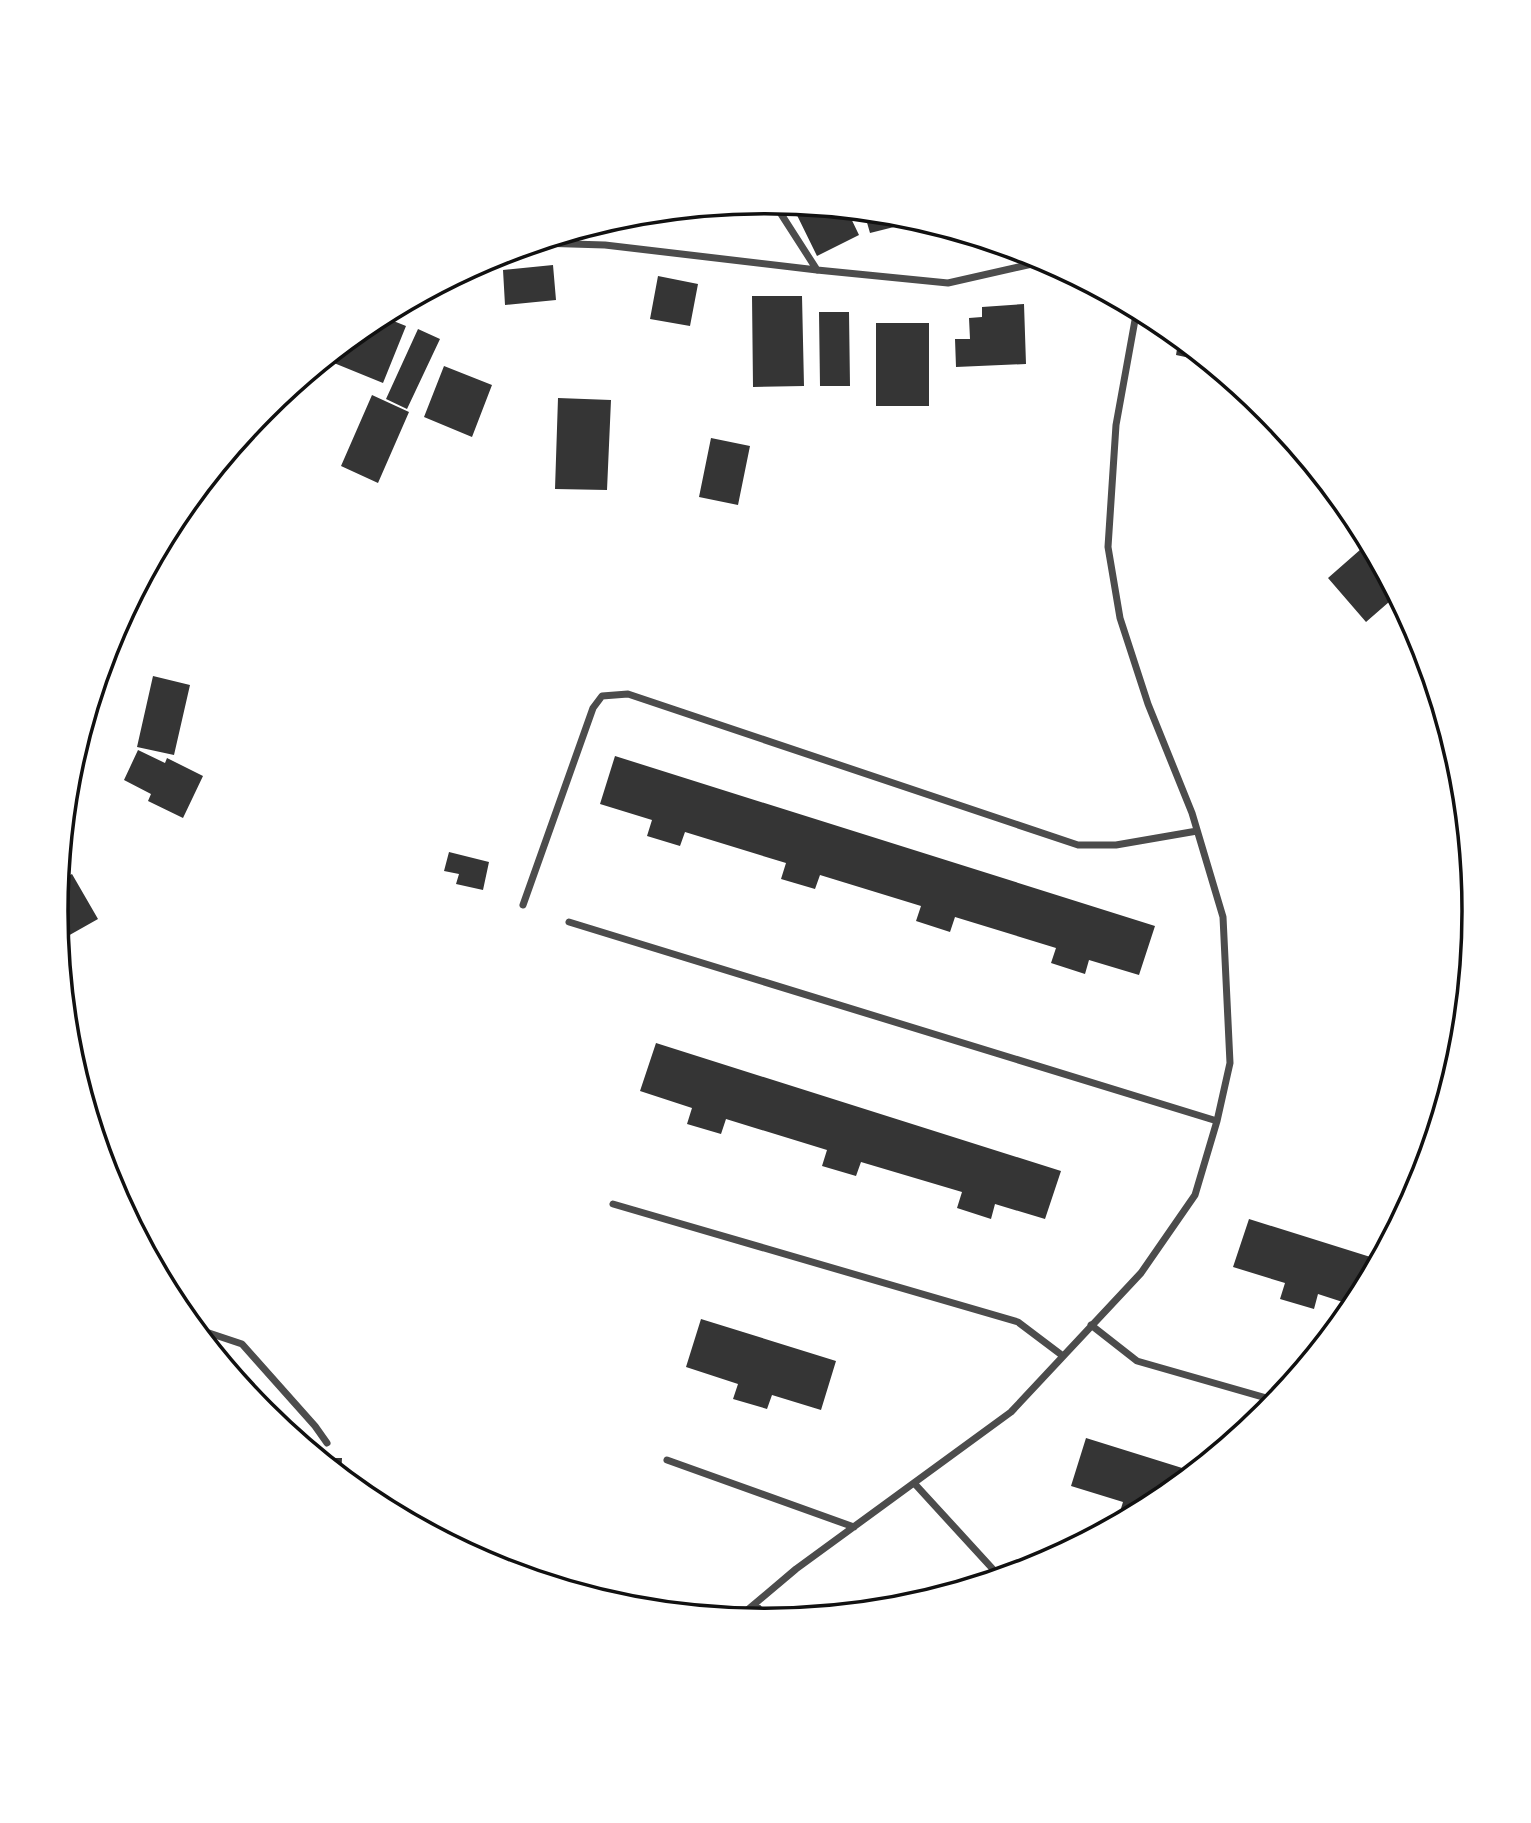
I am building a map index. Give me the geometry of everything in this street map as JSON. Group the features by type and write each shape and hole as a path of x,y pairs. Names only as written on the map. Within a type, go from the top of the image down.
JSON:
{"street":[{"path":"782,215 817,270"},
{"path":"565,244 605,245 948,283 1027,265"},
{"path":"750,1608 796,1569 1011,1412 1141,1273 1195,1195 1217,1121 1230,1063 1223,918 1192,813 1148,704 1120,618 1108,547 1116,425 1134,320"},
{"path":"523,905 593,708 602,696 628,694 1078,845 1116,845 1197,831"},
{"path":"569,922 1217,1121"},
{"path":"613,1203 1018,1322 1063,1356"},
{"path":"1091,1325 1137,1361 1266,1398"},
{"path":"210,1333 242,1344 316,1426 327,1443"},
{"path":"667,1460 854,1527"},
{"path":"914,1483 994,1570"},
{"path":"755,1604 759,1609"}],"building":[{"path":"797,215 852,220 859,235 817,256"},
{"path":"867,222 895,227 870,233"},
{"path":"553,265 556,300 505,305 503,270"},
{"path":"658,276 698,284 690,326 650,319"},
{"path":"752,296 802,296 804,386 753,387"},
{"path":"1024,304 1026,364 956,367 955,339 970,339 969,318 982,317 982,307"},
{"path":"819,312 849,312 850,386 820,386"},
{"path":"395,322 406,326 383,383 335,363"},
{"path":"876,323 929,323 929,406 876,406"},
{"path":"418,329 440,339 407,409 386,399"},
{"path":"1177,349 1190,358 1176,355"},
{"path":"444,366 492,385 472,437 424,417"},
{"path":"372,395 409,412 378,483 341,466"},
{"path":"558,398 611,400 607,490 555,489"},
{"path":"711,438 750,446 738,505 699,497"},
{"path":"1361,549 1390,601 1366,622 1328,578"},
{"path":"153,676 190,685 174,755 137,747"},
{"path":"138,750 165,763 167,758 203,776 183,818 148,801 151,794 124,780"},
{"path":"615,756 1155,926 1139,975 1089,960 1085,974 1051,963 1056,948 955,917 950,932 916,921 921,906 820,875 815,889 781,879 786,863 685,832 680,846 647,836 652,820 600,804"},
{"path":"449,852 489,862 483,890 456,884 459,874 444,871"},
{"path":"72,874 98,919 69,935 68,912 70,875"},
{"path":"656,1043 1061,1171 1045,1219 995,1204 991,1219 957,1208 962,1192 861,1162 856,1176 822,1166 827,1150 726,1119 721,1134 687,1124 692,1108 640,1091"},
{"path":"1249,1219 1371,1257 1343,1302 1318,1294 1314,1309 1280,1299 1285,1283 1233,1267"},
{"path":"701,1319 836,1361 821,1410 772,1395 767,1409 733,1399 738,1384 686,1367"},
{"path":"1086,1438 1185,1469 1120,1511 1123,1502 1071,1486"},
{"path":"333,1458 342,1458 342,1465"}]}
